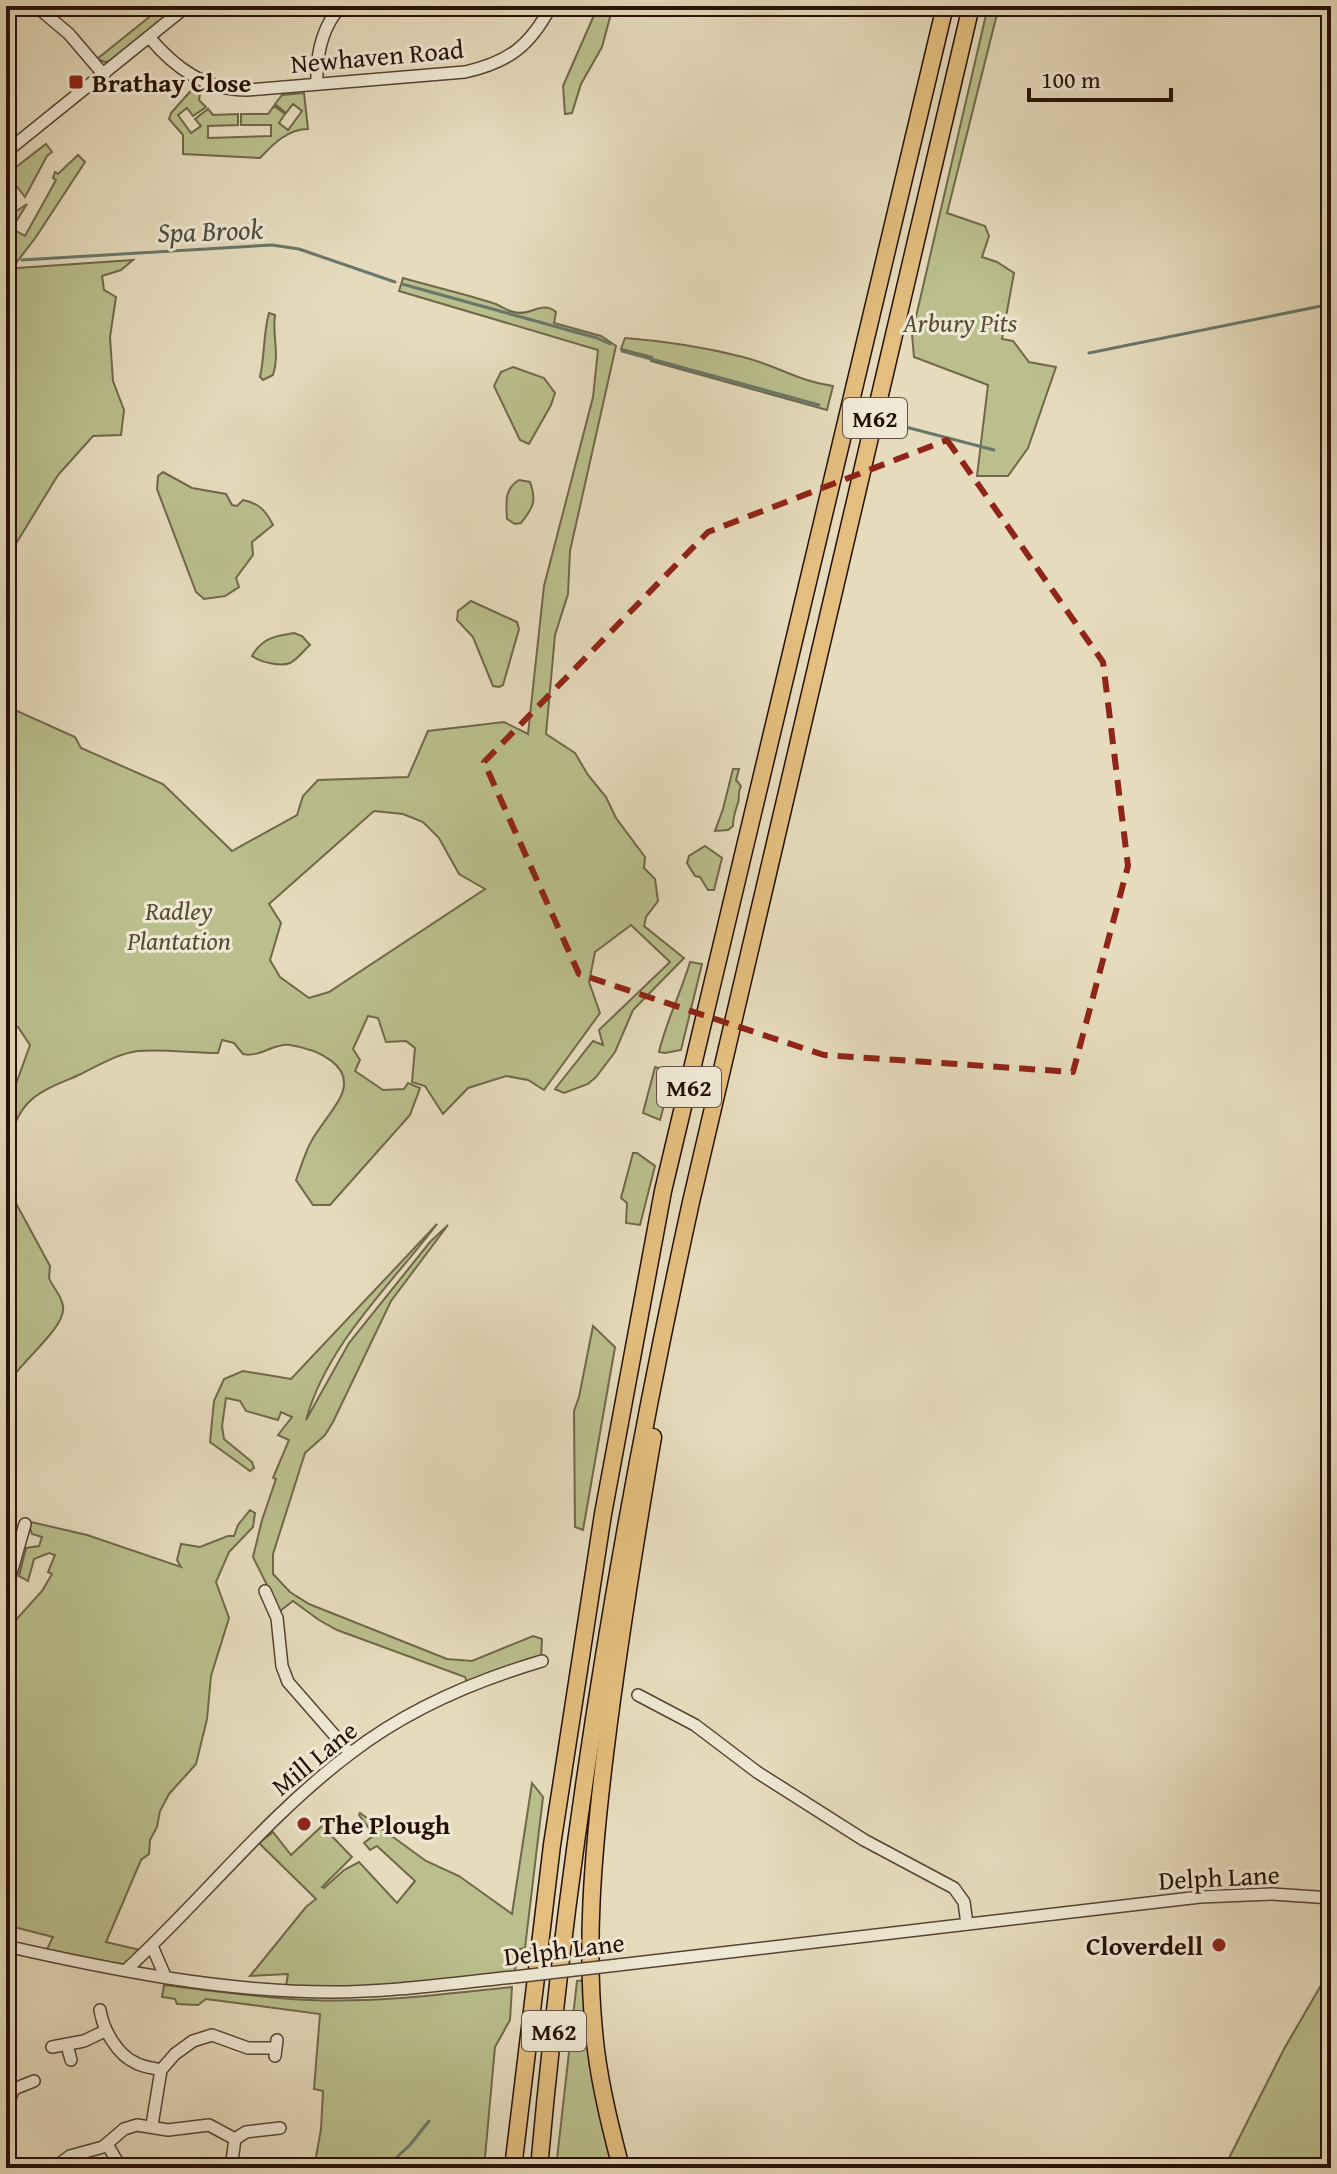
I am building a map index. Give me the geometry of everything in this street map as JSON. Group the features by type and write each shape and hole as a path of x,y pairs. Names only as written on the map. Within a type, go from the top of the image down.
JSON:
{"highway":[{"name":"M62","path":"514,2168 554,1829 603,1514 663,1191 943,6"},
{"name":"M62","path":"539,2168 575,1852 604,1656 653,1377 691,1202 972,6"},
{"path":"621,2168 596,2049 590,1953 593,1881 615,1672 691,1202"}],"street":[{"path":"6,12 13,6"},
{"path":"36,6 69,34 104,75"},
{"path":"6,152 187,6"},
{"path":"317,84 318,50 327,27 341,6"},
{"name":"Newhaven Road","path":"149,37 177,66 217,86 247,90 465,72 487,67 522,47 536,32 551,6"},
{"path":"6,1591 24,1529 35,1538"},
{"path":"265,1591 277,1618 281,1659 288,1682 350,1753"},
{"name":"Mill Lane","path":"126,1970 275,1819 350,1753 442,1697 498,1674 542,1661"},
{"path":"638,1695 695,1725 757,1772 864,1840 954,1888 964,1902 967,1924"},
{"name":"Delph Lane","path":"165,1976 245,1987 332,1992 428,1987 1200,1897 1272,1894 1331,1898"},
{"path":"6,1946 165,1976"},
{"path":"152,1946 157,1965 165,1976"},
{"path":"100,2010 105,2031 132,2061 161,2070"},
{"path":"207,2019 208,2035"},
{"path":"52,2047 84,2041 105,2031"},
{"path":"152,2125 161,2070 175,2054 208,2035 244,2047 275,2048"},
{"path":"67,2045 71,2060"},
{"path":"9,2091 34,2081"},
{"path":"54,2168 70,2156 107,2144 128,2127 152,2125 168,2130 209,2125 235,2139"},
{"path":"231,2168 235,2139 246,2132 281,2128"},
{"path":"107,2144 121,2168"}],"highlighted area":[{"path":"947,440 1103,662 1128,866 1073,1072 824,1055 579,974 484,762 708,532"}],"green space":[{"path":"163,6 179,6 112,61 97,59"},
{"path":"598,6 613,6 602,47 581,84 572,113 565,114 563,86"},
{"name":"Arbury Pits","path":"988,6 999,6 947,213 985,226 989,236 982,257 1014,273 1002,339 1013,341 1029,362 1056,367 1028,448 1008,476 977,476 988,385 914,357 912,334"},
{"path":"195,86 201,88 199,100 206,107 193,116 187,108 178,115 191,133 201,126 195,119 208,109 213,115 238,114 238,125 208,126 208,138 271,136 271,125 241,125 241,114 268,114 274,106 285,114 279,123 288,130 302,111 293,104 286,113 275,104 282,95 304,93 308,129 287,134 260,158 183,154 183,135 169,119"},
{"path":"46,144 52,152 25,197 7,174"},
{"path":"78,155 85,162 36,237 6,276 6,257 16,250 10,238 6,240 6,218 27,204 14,225 14,230 25,236 56,180 53,178 55,172 58,174"},
{"path":"133,260 121,270 102,276 104,290 116,297 110,337 113,381 124,410 121,435 93,436 58,475 6,560 6,279 17,268"},
{"name":"Radley Plantation","path":"403,278 485,300 514,312 551,309 556,312 554,323 601,336 616,346 570,551 568,594 555,635 546,734 575,753 645,857 644,868 655,879 658,901 646,917 644,926 684,958 633,1010 615,1052 596,1077 588,1084 564,1093 555,1089 593,1041 603,1045 599,1030 670,962 631,925 595,952 589,982 600,1013 544,1090 528,1080 506,1076 468,1088 443,1114 425,1086 412,1082 415,1048 406,1041 386,1042 378,1018 368,1016 353,1049 360,1060 355,1071 383,1090 404,1089 408,1083 420,1088 410,1115 330,1205 313,1205 296,1180 315,1135 337,1104 344,1086 339,1068 311,1050 284,1045 249,1055 243,1054 234,1043 222,1040 218,1053 138,1051 108,1060 39,1094 28,1103 15,1123 9,1148 8,1173 12,1196 50,1266 49,1278 62,1302 62,1315 6,1387 6,1112 30,1045 18,1027 6,1023 6,706 75,737 81,748 163,784 232,851 297,815 303,796 318,780 408,777 428,731 504,722 528,734 544,586 593,397 598,350 399,291","holes":["374,811 403,814 423,822 439,838 459,874 485,889 329,992 309,998 280,977 270,960 281,923 269,904"]},
{"path":"269,313 275,315 276,360 273,375 263,380 260,377"},
{"path":"625,338 728,353 833,386 827,410 651,361 652,357 621,349"},
{"path":"513,367 544,378 555,393 529,444 520,440 494,386 501,372"},
{"path":"163,472 192,488 226,494 232,505 237,506 243,500 253,503 265,512 273,525 252,542 253,555 236,578 239,587 225,596 204,599 196,592 157,489 158,476"},
{"path":"519,480 530,482 533,499 525,518 515,524 507,519 506,502 508,492"},
{"path":"471,601 517,622 519,629 503,685 499,687 493,686 473,637 457,620 458,611"},
{"path":"294,633 310,645 293,662 276,664 252,656 260,645 270,639"},
{"path":"733,769 739,769 736,780 741,786 733,826 728,830 715,831 723,809"},
{"path":"705,846 722,858 714,890 708,890 687,863 689,856"},
{"path":"690,962 702,964 681,1050 659,1052 666,1029"},
{"path":"655,1067 673,1073 660,1120 643,1113"},
{"path":"633,1153 655,1166 640,1225 626,1223 627,1203 621,1198"},
{"path":"437,1224 344,1341 316,1392 306,1420 349,1343 430,1242 448,1225 391,1301 333,1422 325,1435 305,1453 273,1554 273,1574 290,1592 309,1604 447,1659 472,1661 533,1636 542,1639 541,1659 468,1685 465,1677 337,1630 293,1601 280,1611 253,1557 276,1479 273,1478 289,1440 278,1435 292,1417 281,1412 278,1420 246,1411 240,1401 226,1398 222,1426 224,1439 252,1462 254,1468 250,1471 210,1442 214,1401 224,1379 243,1371 291,1379"},
{"path":"593,1326 615,1347 583,1530 575,1527 574,1411"},
{"path":"250,1510 255,1513 253,1527 229,1552 216,1582 229,1618 211,1676 207,1719 196,1764 169,1794 160,1811 150,1840 149,1854 141,1860 106,1942 140,1950 132,1967 46,1951 53,1937 6,1925 6,1631 42,1591 52,1574 48,1572 55,1555 49,1553 34,1559 28,1581 19,1576 26,1548 39,1546 42,1537 32,1534 31,1522 87,1535 181,1567 177,1560 181,1544 200,1547 234,1536"},
{"path":"532,1783 543,1797 525,1948 517,1954 515,1972 376,1988 286,1986 288,1974 250,1976 316,1899 259,1843 273,1832 291,1855 322,1826 352,1857 322,1887 359,1862 397,1903 415,1881 377,1846 370,1850 364,1843 374,1835 360,1813 426,1861 459,1876 512,1914"},
{"path":"1331,1968 1331,2168 1224,2168 1284,2049"},
{"path":"588,1980 619,2168 556,2168 577,1981"},
{"path":"164,1985 273,1998 335,2001 512,1987 510,2020 495,2047 484,2168 314,2168 321,2129 323,2091 314,2089 320,2014 206,1999 198,2005 177,2004 175,1999 162,1997"}],"waterway":[{"name":"Spa Brook","path":"22,260 272,245 299,249 395,282"},
{"name":"Spa Brook","path":"402,284 610,344"},
{"path":"1089,353 1331,304"},
{"name":"Spa Brook","path":"622,351 819,405"},
{"name":"Spa Brook","path":"898,425 994,450"},
{"path":"385,2168 410,2145 429,2121"}],"place":[{"name":"Brathay Close","path":"76,82"},
{"name":"The Plough","path":"304,1824"},
{"name":"Cloverdell","path":"1219,1945"}]}
